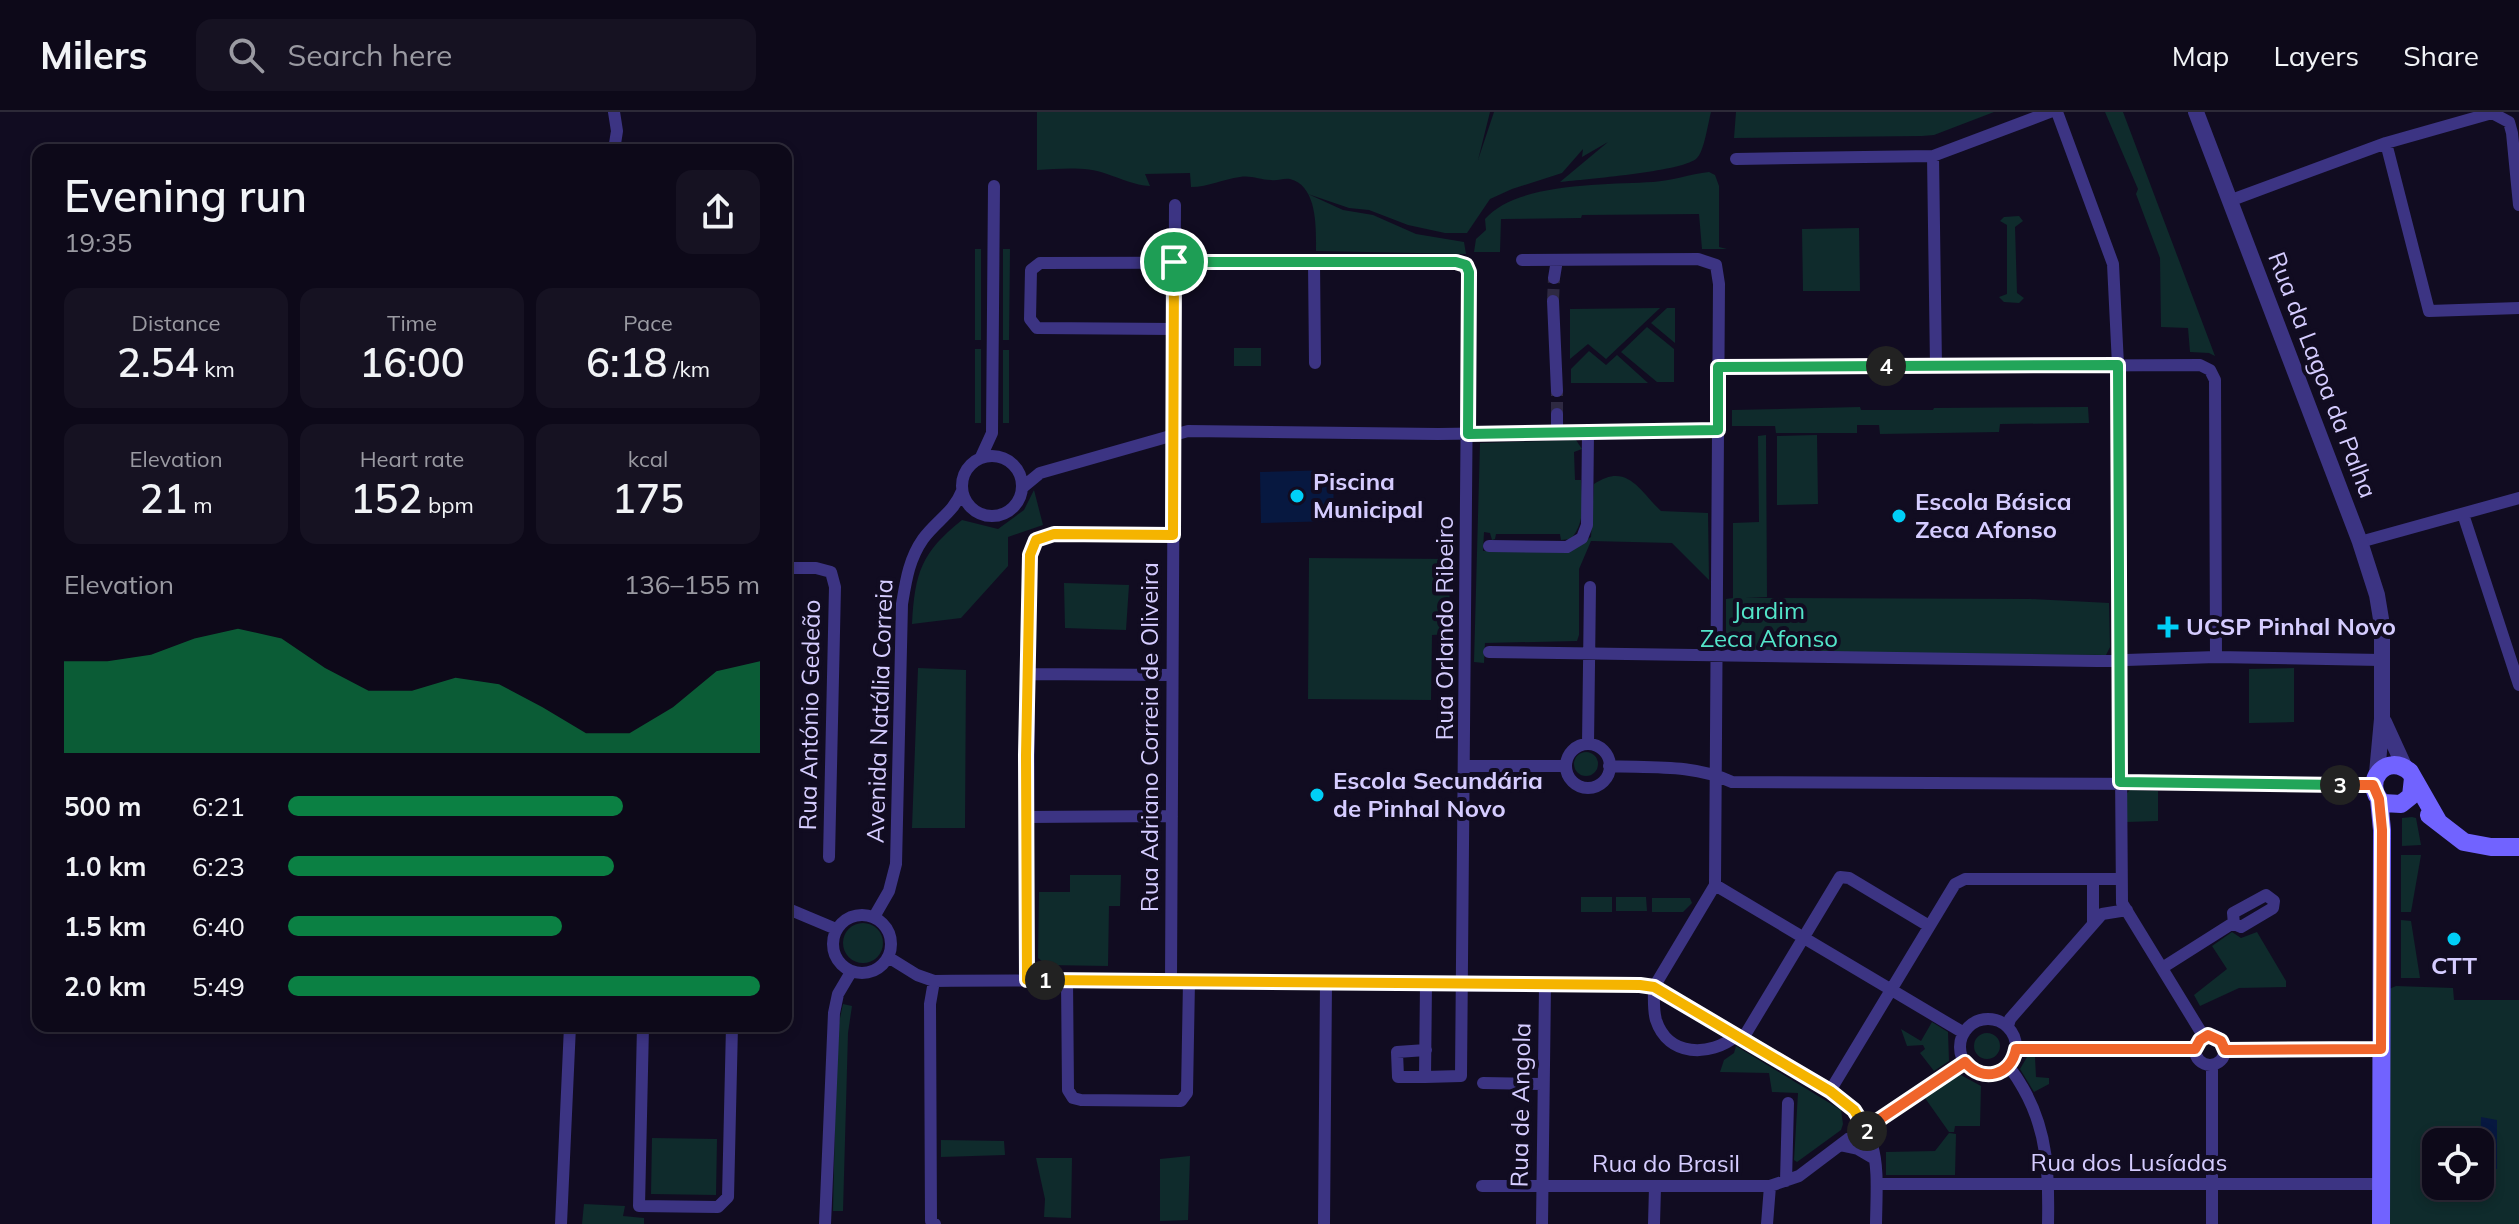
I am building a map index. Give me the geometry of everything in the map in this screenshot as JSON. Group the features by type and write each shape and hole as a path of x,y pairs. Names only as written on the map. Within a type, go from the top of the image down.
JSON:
{"main road":[{"path":"2381,1224 2382,830 2393,764 2409,773 2438,821"},
{"path":"2386,793 2413,791 2409,773"},
{"path":"2386,793 2438,821 2464,842 2491,847 2519,847"}],"street":[{"path":"614,112 617,131 615,144"},
{"path":"1736,159 1933,156 2050,112"},
{"path":"2057,112 2113,264 2118,365 2122,903 2204,1037"},
{"name":"Rua da Lagoa da Palha","path":"2196,112 2360,542 2377,595 2382,625 2386,793"},
{"path":"2229,201 2386,143 2492,113 2509,122 2519,205"},
{"path":"2386,143 2429,311 2519,308"},
{"path":"1933,156 1936,366"},
{"path":"992,433 981,457 966,470 962,491 966,502 982,515 1001,515 1014,507 1023,487 1023,476 997,447 992,433 994,186"},
{"name":"Rua Adriano Correia de Oliveira","path":"1171,980 1175,205"},
{"path":"1522,260 1698,259 1716,265 1719,284 1715,885 1654,987 1656,1021 1667,1037 1689,1050 1707,1051 1739,1038 1836,880 1844,876 1929,926"},
{"path":"1554,278 1557,260"},
{"path":"1174,329 1034,327 1030,319 1031,270 1040,263 1314,262 1315,363"},
{"name":"Rua Orlando Ribeiro","path":"1314,262 1456,262 1466,265 1469,272 1461,1076 1425,1077"},
{"path":"1553,301 1557,391"},
{"path":"1718,367 2200,365 2210,370 2215,380 2216,657"},
{"path":"1557,414 1557,433"},
{"path":"1023,487 1040,473 1188,431 1468,434 1718,430"},
{"path":"1489,546 1567,547 1582,538 1587,525 1588,432"},
{"path":"981,457 992,455 1040,473"},
{"name":"Avenida Natália Correia","path":"874,917 889,891 896,864 902,604 909,565 924,537 957,504 962,491"},
{"path":"2360,542 2519,498"},
{"path":"947,516 961,510 974,510"},
{"path":"2463,514 2519,685"},
{"path":"1027,980 1030,555 1036,540 1054,534 1173,535"},
{"name":"Rua António Gedeão","path":"792,568 816,568 831,572 835,587 829,857"},
{"path":"1588,744 1590,587"},
{"path":"1489,652 1717,657 2381,660"},
{"path":"1028,674 1172,675"},
{"path":"2382,719 2409,773"},
{"path":"1588,744 1604,752 1609,766 1602,782 1588,788 1571,780 1566,766 1574,749 1588,744"},
{"path":"1466,766 1566,766"},
{"path":"1609,766 1696,770 1732,782 2120,782 2386,793"},
{"path":"1026,817 1172,816"},
{"path":"1830,1091 1951,888 1965,879 2121,879"},
{"path":"2093,880 2093,924"},
{"path":"1715,885 1964,1033"},
{"path":"2008,1026 2010,1019 2102,914 2127,910"},
{"path":"792,911 836,929"},
{"path":"857,914 874,917 882,922 891,939 888,957 868,973 851,972 834,954 832,945 836,929 848,917 857,914"},
{"path":"2162,968 2233,923"},
{"path":"888,957 905,969 934,981 1171,980 1654,987 1830,1091 1850,1107 1867,1132 1875,1159 1876,1224"},
{"path":"825,1224 834,1013 838,994 851,972"},
{"path":"1067,980 1068,1090 1073,1098 1167,1101 1181,1101 1187,1093 1189,981"},
{"path":"933,1222 930,1004 934,981"},
{"path":"1324,1224 1326,983"},
{"path":"1426,984 1426,1050 1425,1077 1398,1077 1397,1052 1426,1050"},
{"name":"Rua de Angola","path":"1542,1224 1545,986"},
{"path":"1984,1019 1993,1019 2008,1026 2013,1033 2016,1049 2008,1067 1993,1075 1970,1068 1960,1047 1964,1033 1976,1021 1984,1019"},
{"path":"561,1224 570,1032"},
{"path":"643,1032 639,1206 718,1207 728,1197 732,1032"},
{"path":"2204,1037 2218,1038 2225,1050"},
{"path":"2195,1049 2204,1037"},
{"path":"2016,1049 2195,1049"},
{"path":"2195,1049 2202,1063 2212,1065 2221,1059 2225,1050"},
{"path":"2225,1050 2381,1049"},
{"name":"Rua do Brasil","path":"1482,1186 1770,1186 1799,1176 1843,1145 1858,1141 1880,1119 1965,1062"},
{"path":"2212,1065 2212,1224"},
{"path":"2008,1067 2014,1072 2039,1123 2046,1153 2048,1224"},
{"path":"1483,1083 1543,1084"},
{"path":"1786,1181 1788,1103"},
{"path":"1850,1107 1853,1125 1843,1145 1875,1159"},
{"name":"Rua dos Lusíadas","path":"1877,1184 2381,1184"},
{"path":"1767,1224 1770,1186"},
{"path":"1654,1224 1655,1187"}],"green space":[{"path":"1037,112 1490,112 1478,160 1494,112 1711,112 1699,156 1686,164 1560,182 1608,142 1582,157 1583,149 1562,173 1490,199 1467,233 1445,233 1408,225 1369,210 1349,208 1308,194 1299,183 1290,179 1244,177 1191,187 1190,173 1145,174 1150,186 1090,170 1037,170"},
{"path":"1736,112 1994,112 1934,135 1734,138"},
{"path":"2105,112 2123,112 2215,356 2190,352 2188,328 2161,327 2160,258 2136,194 2138,189"},
{"path":"1709,172 1715,175 1719,186 1719,247 1727,249 1702,249 1699,214 1582,215 1581,218 1501,219 1500,252 1474,252 1476,239 1486,230 1485,219 1499,207 1518,198 1563,188 1660,181"},
{"path":"1308,194 1343,210 1373,215 1416,234 1464,242 1466,254 1316,251 1315,220"},
{"path":"2019,216 2023,221 2015,227 2017,293 2024,298 2019,303 2004,302 1999,297 2007,294 2007,225 2000,221 2004,217"},
{"path":"1859,228 1860,291 1803,291 1802,229"},
{"path":"975,249 981,249 981,340 975,340"},
{"path":"1003,249 1010,249 1009,340 1003,340"},
{"path":"1660,308 1606,359 1588,344 1570,359 1570,309"},
{"path":"1667,308 1675,308 1675,343 1651,323"},
{"path":"1647,327 1674,349 1674,382 1657,382 1621,352"},
{"path":"1234,348 1261,348 1261,366 1234,366"},
{"path":"975,349 981,349 981,423 975,423"},
{"path":"1003,350 1009,350 1009,423 1003,423"},
{"path":"1589,351 1606,365 1617,355 1648,383 1571,383 1571,369"},
{"path":"1860,407 1861,410 1933,410 2088,407 2089,423 2000,424 1999,432 1880,434 1879,425 1857,425 1857,433 1776,433 1775,426 1732,426 1732,410"},
{"name":"Jardim Zeca Afonso","path":"1766,435 1767,597 1746,598 2030,599 2109,603 2110,647 2106,655 1744,652 1726,637 1726,599 1733,598 1733,523 1759,522 1758,436"},
{"path":"1817,435 1818,504 1777,505 1777,436"},
{"path":"1576,440 1582,449 1574,452 1575,480 1581,480 1582,511 1571,539 1561,540 1560,534 1496,534 1492,540 1490,533 1484,532 1483,551 1569,551 1591,537 1594,484 1605,478 1624,477 1639,487 1661,511 1708,513 1709,580 1672,543 1591,541 1579,569 1577,641 1485,643 1484,663 1474,662 1480,443"},
{"path":"1034,490 1043,525 1008,537 1008,566 961,618 912,624 918,577 937,543 962,520 998,529 1024,510"},
{"path":"1309,558 1450,559 1449,634 1432,635 1431,700 1308,699"},
{"path":"1064,583 1129,585 1126,630 1065,628"},
{"path":"918,668 966,670 965,828 912,828"},
{"path":"2294,668 2294,722 2249,723 2249,669"},
{"path":"1586,752 1595,755 1598,764 1595,773 1586,776 1577,773 1574,764 1577,755"},
{"path":"2130,790 2158,791 2158,821 2127,822 2127,793"},
{"path":"2402,818 2416,818 2421,845 2402,846"},
{"path":"2401,855 2421,855 2411,912 2401,912"},
{"path":"1070,875 1121,875 1120,906 1109,906 1108,966 1047,965 1038,958 1039,892 1070,892"},
{"path":"1581,897 1612,897 1612,912 1581,912"},
{"path":"1616,897 1646,897 1647,911 1616,911"},
{"path":"1652,898 1690,898 1692,903 1683,912 1652,912"},
{"path":"2401,920 2411,921 2420,978 2401,978"},
{"path":"863,923 877,929 883,943 877,957 863,963 849,957 843,943 849,929"},
{"path":"2232,932 2241,938 2257,932 2286,981 2286,987 2239,988 2200,1006 2194,995 2227,969 2212,946"},
{"path":"2396,986 2453,988 2454,1000 2519,1000 2519,1224 2388,1224 2389,989"},
{"path":"843,1004 852,1006 848,1033 843,1211 833,1211 837,1032"},
{"path":"1932,1022 1948,1032 1949,1061 1934,1071 1920,1053 1925,1049 1923,1045 1907,1046 1901,1029 1921,1041"},
{"path":"1987,1033 1996,1037 2000,1046 1996,1055 1987,1059 1978,1055 1974,1046 1978,1037"},
{"path":"1736,1046 1841,1110 1841,1130 1797,1162 1794,1160 1798,1093 1772,1092 1769,1073 1720,1072 1724,1060 1734,1053"},
{"path":"2027,1057 2035,1057 2036,1077 2049,1078 2049,1084 2034,1092 2020,1069"},
{"path":"1959,1074 1981,1086 1980,1126 1955,1126 1954,1132 1949,1132 1925,1098"},
{"path":"1949,1133 1956,1134 1955,1175 1886,1175 1886,1152 1935,1151"},
{"path":"652,1138 717,1139 716,1195 651,1194"},
{"path":"941,1140 1004,1141 1005,1155 941,1157"},
{"path":"1190,1156 1188,1220 1160,1221 1160,1159"},
{"path":"1036,1158 1072,1158 1071,1218 1044,1217 1045,1199"},
{"path":"584,1204 625,1206 623,1216 644,1218 644,1224 582,1224"}],"water":[{"name":"Piscina Municipal","path":"1333,470 1334,521 1261,523 1260,472"},
{"path":"2481,1117 2497,1120 2497,1169 2494,1169 2494,1128 2481,1128"}],"tunnel":[{"path":"1553,301 1554,278"},
{"path":"1557,391 1557,414"}],"place":[{"name":"Piscina Municipal","path":"1297,496"},
{"name":"Escola Básica Zeca Afonso","path":"1899,516"},
{"name":"UCSP Pinhal Novo","path":"2168,627"},
{"name":"Escola Secundária de Pinhal Novo","path":"1317,795"},
{"name":"CTT","path":"2454,939"}],"route":[{"path":"1174,262 1456,262 1466,265 1469,272 1468,434 1718,430 1718,367 2118,365 2120,782 2373,785 2379,799 2382,830 2381,1049 2225,1050 2218,1038 2208,1035 2200,1040 2195,1049 2016,1049 2008,1067 1993,1075 1977,1072 1965,1062 1880,1119 1867,1132 1854,1110 1830,1091 1654,987 1027,980 1026,755 1030,555 1036,540 1054,534 1173,535 1174,262"}]}
